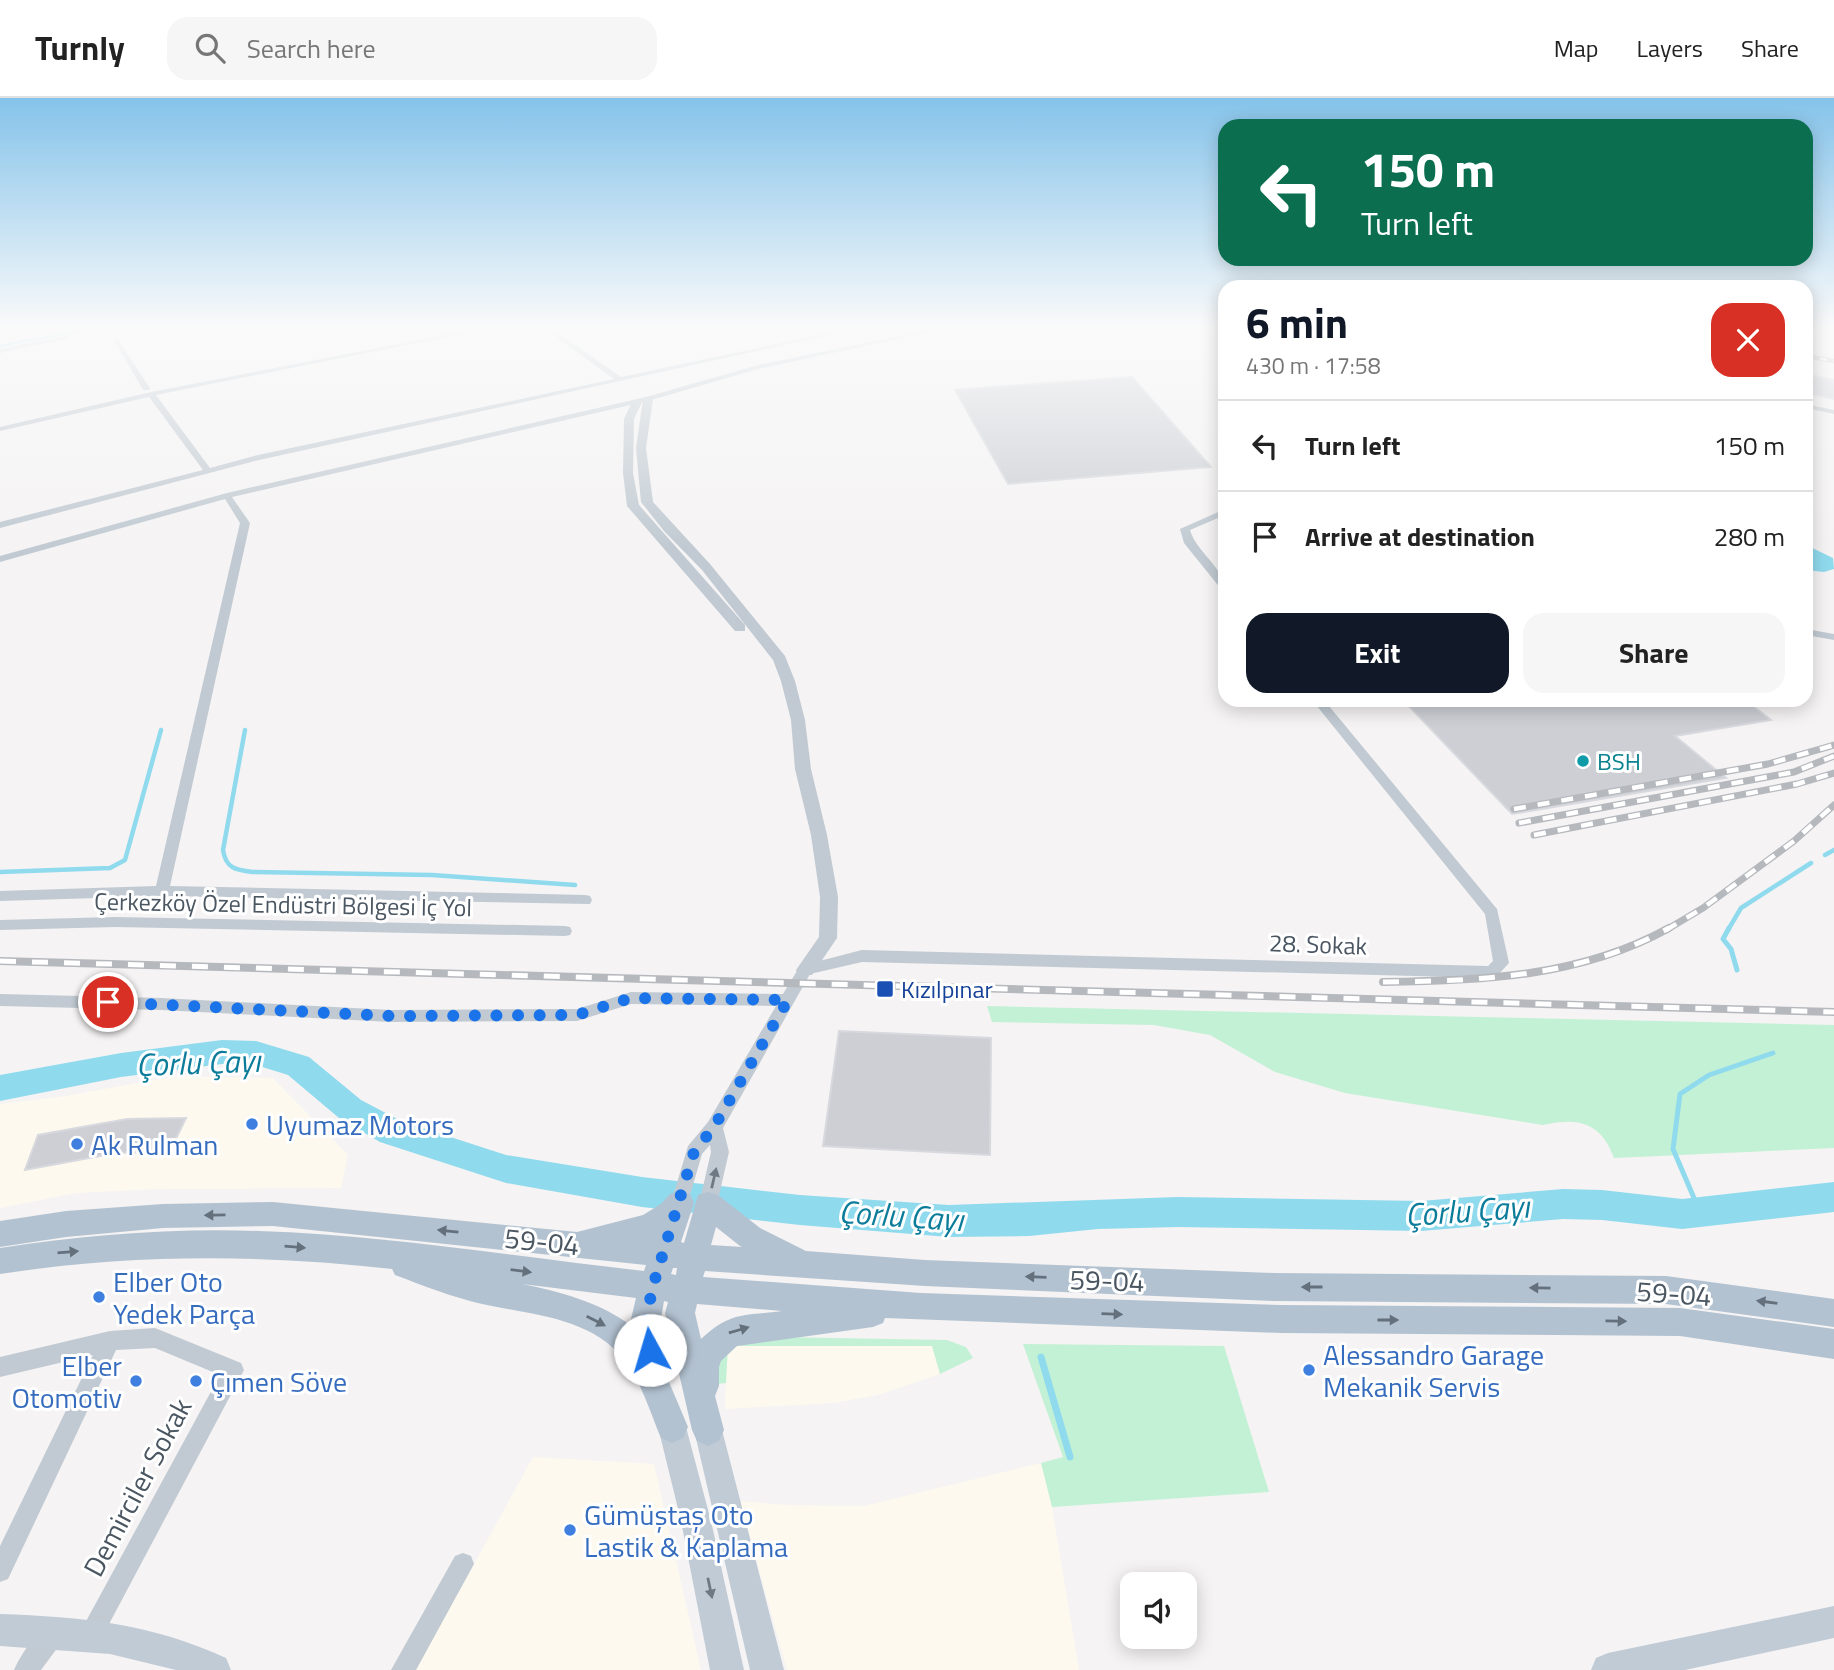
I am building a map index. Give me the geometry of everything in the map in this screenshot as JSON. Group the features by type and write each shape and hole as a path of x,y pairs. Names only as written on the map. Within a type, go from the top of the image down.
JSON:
{"main road":[{"path":"575,1245 647,1226 673,1213 680,1203"},
{"path":"680,1203 653,1286 646,1319 650,1350 696,1521 727,1670"},
{"path":"767,1670 680,1313 708,1204 750,1237 803,1264"},
{"name":"59-04","path":"0,1234 66,1224 163,1216 273,1214 696,1257 925,1273 1273,1287 1666,1290 1834,1313"},
{"name":"59-04","path":"0,1261 54,1253 149,1245 259,1244 367,1253 687,1290 921,1307 1281,1319 1680,1322 1834,1343"},
{"path":"367,1253 462,1286 579,1313 604,1325 628,1342 645,1365 672,1427"},
{"path":"708,1430 705,1362 713,1345 730,1332 921,1307"},
{"path":"1623,1669 1834,1622"},
{"path":"0,1630 92,1633 185,1654 214,1670"}],"street":[{"path":"0,420 96,401"},
{"path":"0,429 108,401"},
{"path":"157,401 208,471"},
{"path":"0,525 208,471 519,401"},
{"path":"0,559 227,496 636,401"},
{"path":"641,401 629,419 628,472 633,506 741,629 765,641 780,659 798,720 803,769 819,835 829,897 828,938 805,970 714,1127 694,1152 680,1203"},
{"path":"1813,408 1834,412"},
{"name":"Çerkezköy Özel Endüstri Bölgesi İç Yol","path":"162,891 245,523 227,496"},
{"path":"1218,515 1185,529 1189,543 1218,578"},
{"path":"1813,633 1834,637"},
{"name":"28. Sokak","path":"805,970 862,956 1492,971 1501,963 1492,913 1324,707"},
{"name":"Çerkezköy Özel Endüstri Bölgesi İç Yol","path":"0,896 162,891 585,901"},
{"name":"Çerkezköy Özel Endüstri Bölgesi İç Yol","path":"0,925 115,922 565,931"},
{"path":"0,1000 161,1004 391,1016 577,1015 631,998 788,1000"},
{"path":"708,1204 720,1152 714,1127"},
{"name":"Demirciler Sokak","path":"92,1633 234,1370 155,1338 110,1341"},
{"path":"0,1367 110,1341"},
{"path":"0,1571 110,1341"},
{"path":"403,1670 463,1564"},
{"path":"26,1670 55,1632"}],"shaded area":[{"path":"177,1076 273,1078 348,1155 341,1188 158,1189 76,1193 0,1208 0,1104 65,1096"},
{"path":"727,1346 933,1346 940,1374 878,1395 833,1403 725,1409"},
{"path":"533,1457 654,1464 701,1670 416,1670"},
{"path":"1041,1463 1052,1507 1079,1670 787,1670 740,1501 786,1505 864,1506"}],"green space":[{"path":"987,1006 1834,1025 1834,1148 1614,1158 1609,1146 1595,1130 1577,1122 1543,1125 1345,1093 1275,1072 1210,1035 1154,1025 992,1022"},
{"path":"727,1336 947,1340 966,1347 973,1358 940,1374 932,1346 728,1346 726,1383 708,1385"},
{"path":"1023,1344 1224,1346 1269,1492 1052,1507 1041,1463 1063,1457"}],"water":[{"path":"1813,548 1833,558 1834,569 1824,572 1813,571"}],"building":[{"path":"961,401 1153,401 1211,467 1008,484"},
{"name":"BSH","path":"1410,707 1754,707 1771,720 1675,736 1726,778 1512,814"},
{"path":"839,1031 991,1038 990,1155 823,1146"},
{"name":"Ak Rulman","path":"186,1118 170,1151 116,1153 25,1170 38,1135 127,1119"}],"waterway":[{"path":"0,872 110,868 125,860 161,730"},
{"path":"245,730 223,850 229,865 233,867 253,872 432,875 575,885"},
{"path":"1825,855 1834,850"},
{"path":"1728,930 1741,908 1811,863"},
{"path":"1729,928 1723,939 1731,949 1737,970"},
{"name":"Çorlu Çayı","path":"0,1088 121,1065 222,1052 256,1053 298,1066 350,1109 391,1132 506,1169 642,1192 800,1210 949,1221 1029,1220 1098,1214 1178,1212 1421,1216 1563,1204 1602,1205 1682,1214 1834,1197"},
{"path":"1700,1212 1673,1149 1680,1094 1709,1075 1773,1053"},
{"path":"1041,1357 1070,1457"}],"railway":[{"path":"1514,809 1768,764 1834,745"},
{"path":"1519,823 1794,772 1834,756"},
{"path":"1534,835 1797,784 1834,773"},
{"path":"1666,930 1703,908 1794,841 1834,805"},
{"path":"1383,982 1457,980 1530,973 1601,957 1669,928"},
{"path":"0,961 1834,1012"}],"place":[{"name":"BSH","path":"1583,761"},
{"name":"Kızılpınar","path":"885,989"},
{"name":"Uyumaz Motors","path":"252,1124"},
{"name":"Ak Rulman","path":"77,1144"},
{"name":"Elber Oto Yedek Parça","path":"99,1297"},
{"name":"Alessandro Garage Mekanik Servis","path":"1309,1370"},
{"name":"Elber Otomotiv","path":"136,1381"},
{"name":"Çımen Söve","path":"196,1381"},
{"name":"Gümüştaş Oto Lastik & Kaplama","path":"570,1530"}],"route":[{"path":"108,1002 391,1016 577,1015 631,998 788,1000 714,1127 694,1152 653,1286 646,1319 650,1350"}]}
